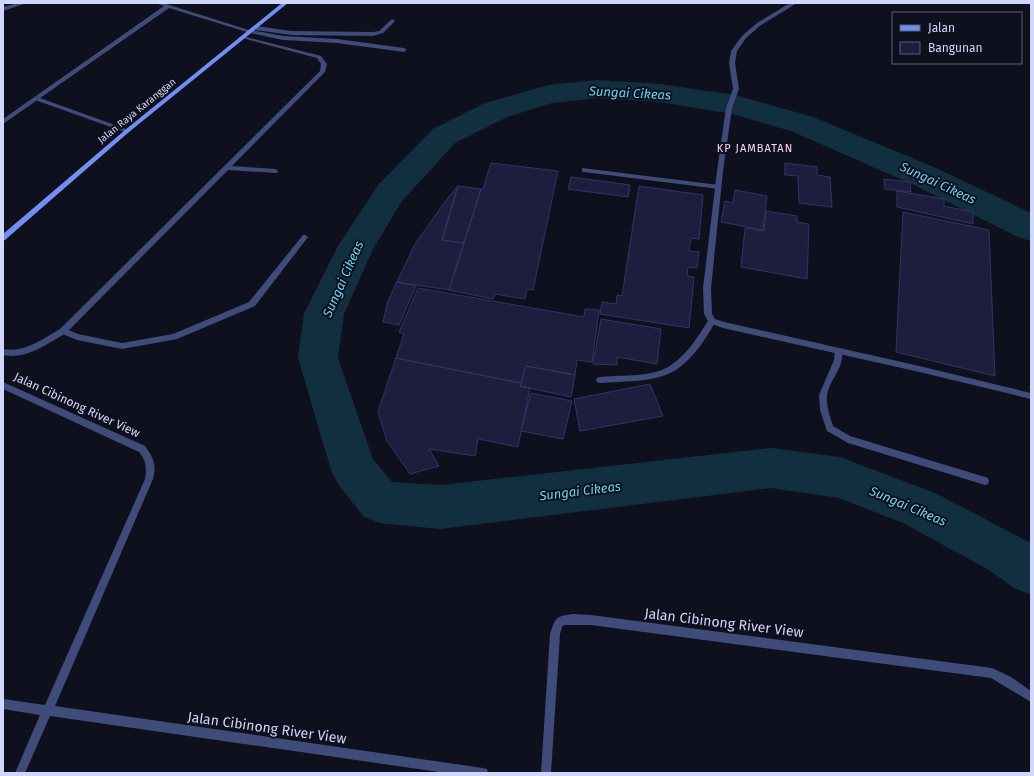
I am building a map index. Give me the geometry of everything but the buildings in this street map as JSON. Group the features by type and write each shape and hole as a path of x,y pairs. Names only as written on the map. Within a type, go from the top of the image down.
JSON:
{"street":[{"path":"3,9 24,3"},
{"path":"158,3 283,38 338,41 404,50"},
{"name":"Jalan Raya Karanggan","path":"3,238 127,131 286,3"},
{"path":"794,3 759,24 744,37 734,51 732,63 736,90 729,108 707,288 708,314 712,321 723,325 1031,396"},
{"path":"3,122 168,6"},
{"path":"254,30 291,33 373,34 381,32 392,21"},
{"path":"3,352 9,354 31,349 63,331 323,71 324,64 319,57 244,37"},
{"path":"37,99 127,131"},
{"path":"227,168 275,171"},
{"path":"584,170 719,187"},
{"path":"63,331 77,337 122,346 174,337 252,304 304,237"},
{"path":"600,380 667,372 687,355 712,321"},
{"path":"838,351 838,360 823,396 824,410 830,428 848,439 985,481"},
{"name":"Jalan Cibinong River View","path":"3,385 142,449 149,458 152,467 149,479 46,710 20,773"},
{"name":"Jalan Cibinong River View","path":"546,773 554,634 558,624 562,620 591,620 992,673 1031,697"},
{"path":"3,704 46,710"},
{"name":"Jalan Cibinong River View","path":"46,710 483,773"}],"waterway":[{"name":"Sungai Cikeas","path":"1031,228 924,176 802,124 735,105 660,93 597,89 549,94 496,110 444,136 390,193 356,246 324,314 318,358 354,470 380,502 440,507 771,468 840,478 919,508 1006,554 1031,571"}],"district":[{"name":"KP JAMBATAN","path":"755,148"}]}
